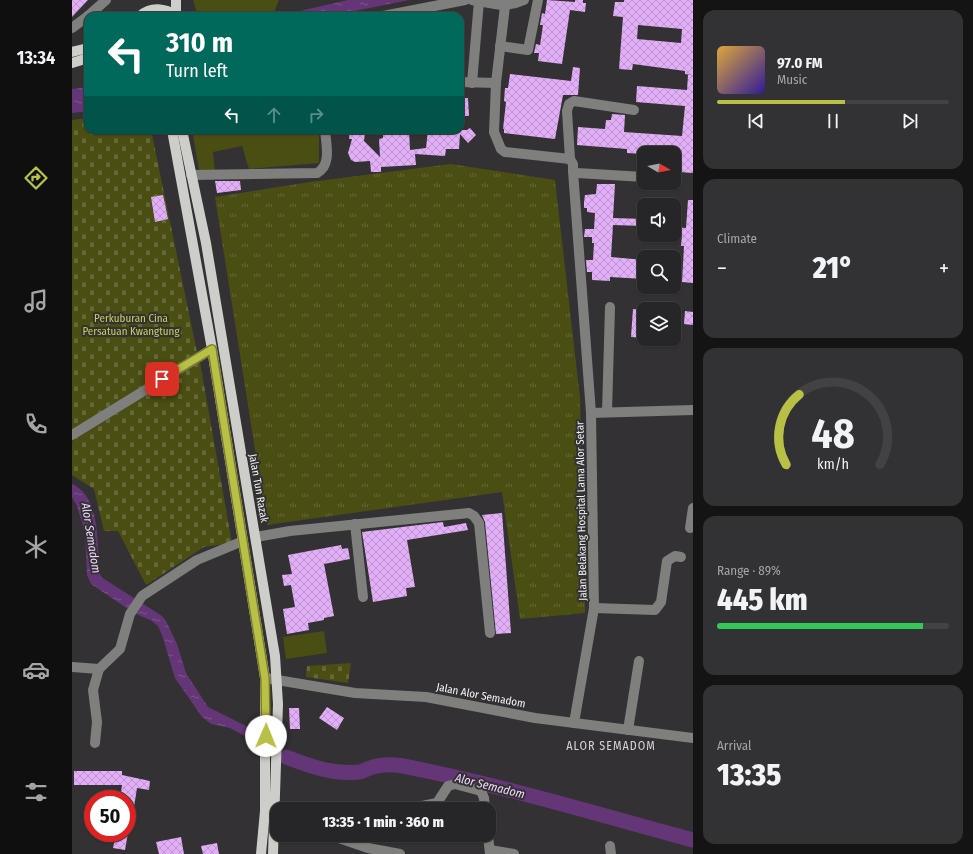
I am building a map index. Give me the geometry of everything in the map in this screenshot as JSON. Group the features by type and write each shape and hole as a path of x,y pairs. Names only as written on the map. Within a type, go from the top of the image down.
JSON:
{"main road":[{"path":"144,12 155,0"},
{"path":"176,0 176,12"},
{"path":"148,12 160,8 170,12"},
{"path":"72,52 84,49"},
{"path":"72,63 84,59"},
{"path":"173,134 212,349 265,678 266,811 261,854"},
{"name":"Jalan Tun Razak","path":"183,134 206,244 275,656 278,704 276,802"},
{"name":"Jalan Tun Razak","path":"273,854 274,842"}],"street":[{"path":"92,12 106,0"},
{"path":"404,12 465,0"},
{"path":"472,83 474,0 505,6 524,0"},
{"path":"500,46 528,50 538,0"},
{"path":"505,6 496,83 494,132 501,150 505,152 570,158"},
{"path":"72,28 84,19"},
{"path":"464,82 496,83"},
{"name":"Jalan Belakang Hospital Lama Alor Setar","path":"574,723 594,608 591,413 573,164 570,158 567,111 569,104 574,101 634,110"},
{"path":"191,175 317,173 322,170 325,165 325,134"},
{"path":"573,171 637,177"},
{"path":"607,412 610,307"},
{"path":"72,435 212,349"},
{"path":"591,413 693,410"},
{"path":"690,528 693,508"},
{"path":"256,537 355,524 469,513 474,516 479,523 490,633"},
{"path":"355,524 363,597"},
{"path":"95,743 98,722 93,690 99,668 120,649 130,614 139,600 142,596 197,560 243,541"},
{"path":"594,608 655,610 661,602 667,561 675,556 681,557"},
{"path":"628,730 639,661"},
{"path":"72,667 99,668"},
{"name":"Jalan Alor Semadom","path":"265,678 355,693 426,697 574,723 693,738"},
{"path":"438,802 448,786 455,784 481,791 484,802"},
{"path":"350,842 368,848 400,854"},
{"path":"489,842 490,852 514,854"}],"green space":[{"path":"193,0 279,0 274,12 197,12"},
{"name":"Perkuburan Cina Persatuan Kwangtung","path":"84,118 84,134 152,134 197,352 72,430 72,120"},
{"path":"193,134 319,134 319,163 249,169 242,146 213,152 215,171 199,170"},
{"path":"451,164 555,180 580,398 585,613 520,619 502,492 267,525 215,197 310,182"},
{"path":"200,362 232,543 204,547 146,585 118,531 104,531 94,489 72,475 72,441"},
{"path":"324,631 327,653 286,659 283,637"},
{"path":"351,663 348,683 306,677 307,666"}],"water":[{"path":"348,0 409,0 350,12 300,12"},
{"path":"84,88 84,112 72,113 72,89"},
{"name":"Alor Semadom","path":"72,484 81,490 88,499 93,510 96,522 99,571 101,577 162,616 177,644 186,673 208,707 252,729 253,740 230,728 211,724 202,717 175,678 158,626 152,621 134,613 91,584 87,575 85,532 77,506 72,497"}],"building":[{"path":"72,0 88,0 72,17"},
{"path":"547,0 575,2 575,0 583,0 583,3 586,3 585,12 570,10 562,64 538,61 539,53 534,53 536,44 540,45 543,25 540,25 542,13 545,14"},
{"path":"624,0 693,0 693,173 681,172 681,146 637,146 637,154 627,153 627,149 577,145 578,127 605,129 606,120 611,120 612,114 625,115 624,132 682,136 685,106 636,102 637,86 687,90 688,75 691,75 685,74 685,71 633,64 632,70 619,69 623,17 613,16 615,2 624,2","holes":["638,25 682,29 681,43 637,39"]},
{"path":"573,67 580,68 578,95 563,95 555,139 504,133 503,129 506,102 504,101 505,88 508,88 510,74 571,81"},
{"path":"464,98 468,98 469,116 464,116"},
{"path":"470,128 476,135 468,143 460,134 464,134 464,130"},
{"path":"350,134 365,134 364,141 380,157 379,139 383,138 383,134 409,134 410,150 426,148 428,134 460,134 459,149 446,149 445,156 415,154 416,165 381,167 381,172 371,172 370,161 355,162 351,160 348,153 352,139 349,139"},
{"path":"215,181 240,181 241,190 217,193"},
{"path":"597,184 615,184 613,218 637,219 637,226 613,225 611,257 637,259 637,279 610,277 610,281 592,280 592,272 587,272 586,260 593,260 594,243 592,243 592,237 584,237 585,229 594,229 595,213 587,212 587,208 584,208 584,202 585,195 596,194"},
{"path":"163,195 168,219 155,222 151,197"},
{"path":"688,200 693,200 693,283 682,282 684,246 681,246 681,228 686,228"},
{"path":"633,309 637,309 637,337 631,337"},
{"path":"685,311 693,312 693,325 684,324"},
{"path":"502,513 511,633 496,634 485,522 482,515"},
{"path":"443,522 444,527 466,523 468,530 407,540 415,587 406,588 407,596 373,602 362,532"},
{"path":"341,545 342,549 348,548 350,559 324,564 334,616 324,618 324,620 308,623 309,630 287,634 283,609 295,607 291,585 284,586 282,575 292,574 288,555"},
{"path":"327,707 344,718 337,730 319,718"},
{"path":"289,708 299,708 300,729 290,729"},
{"path":"74,771 122,771 122,775 150,781 149,790 137,788 136,794 136,790 121,790 122,785 74,785"},
{"path":"181,837 184,854 159,854 156,842"},
{"path":"114,842 126,842 125,850 113,848"},
{"path":"217,843 219,854 203,854 201,846"}],"waterway":[{"name":"Alor Semadom","path":"286,757 331,771 349,773 360,772 382,765 403,766 513,791 693,840"}],"district":[{"name":"ALOR SEMADOM","path":"611,746"}],"route":[{"path":"162,379 212,349 265,678 266,736"}]}
